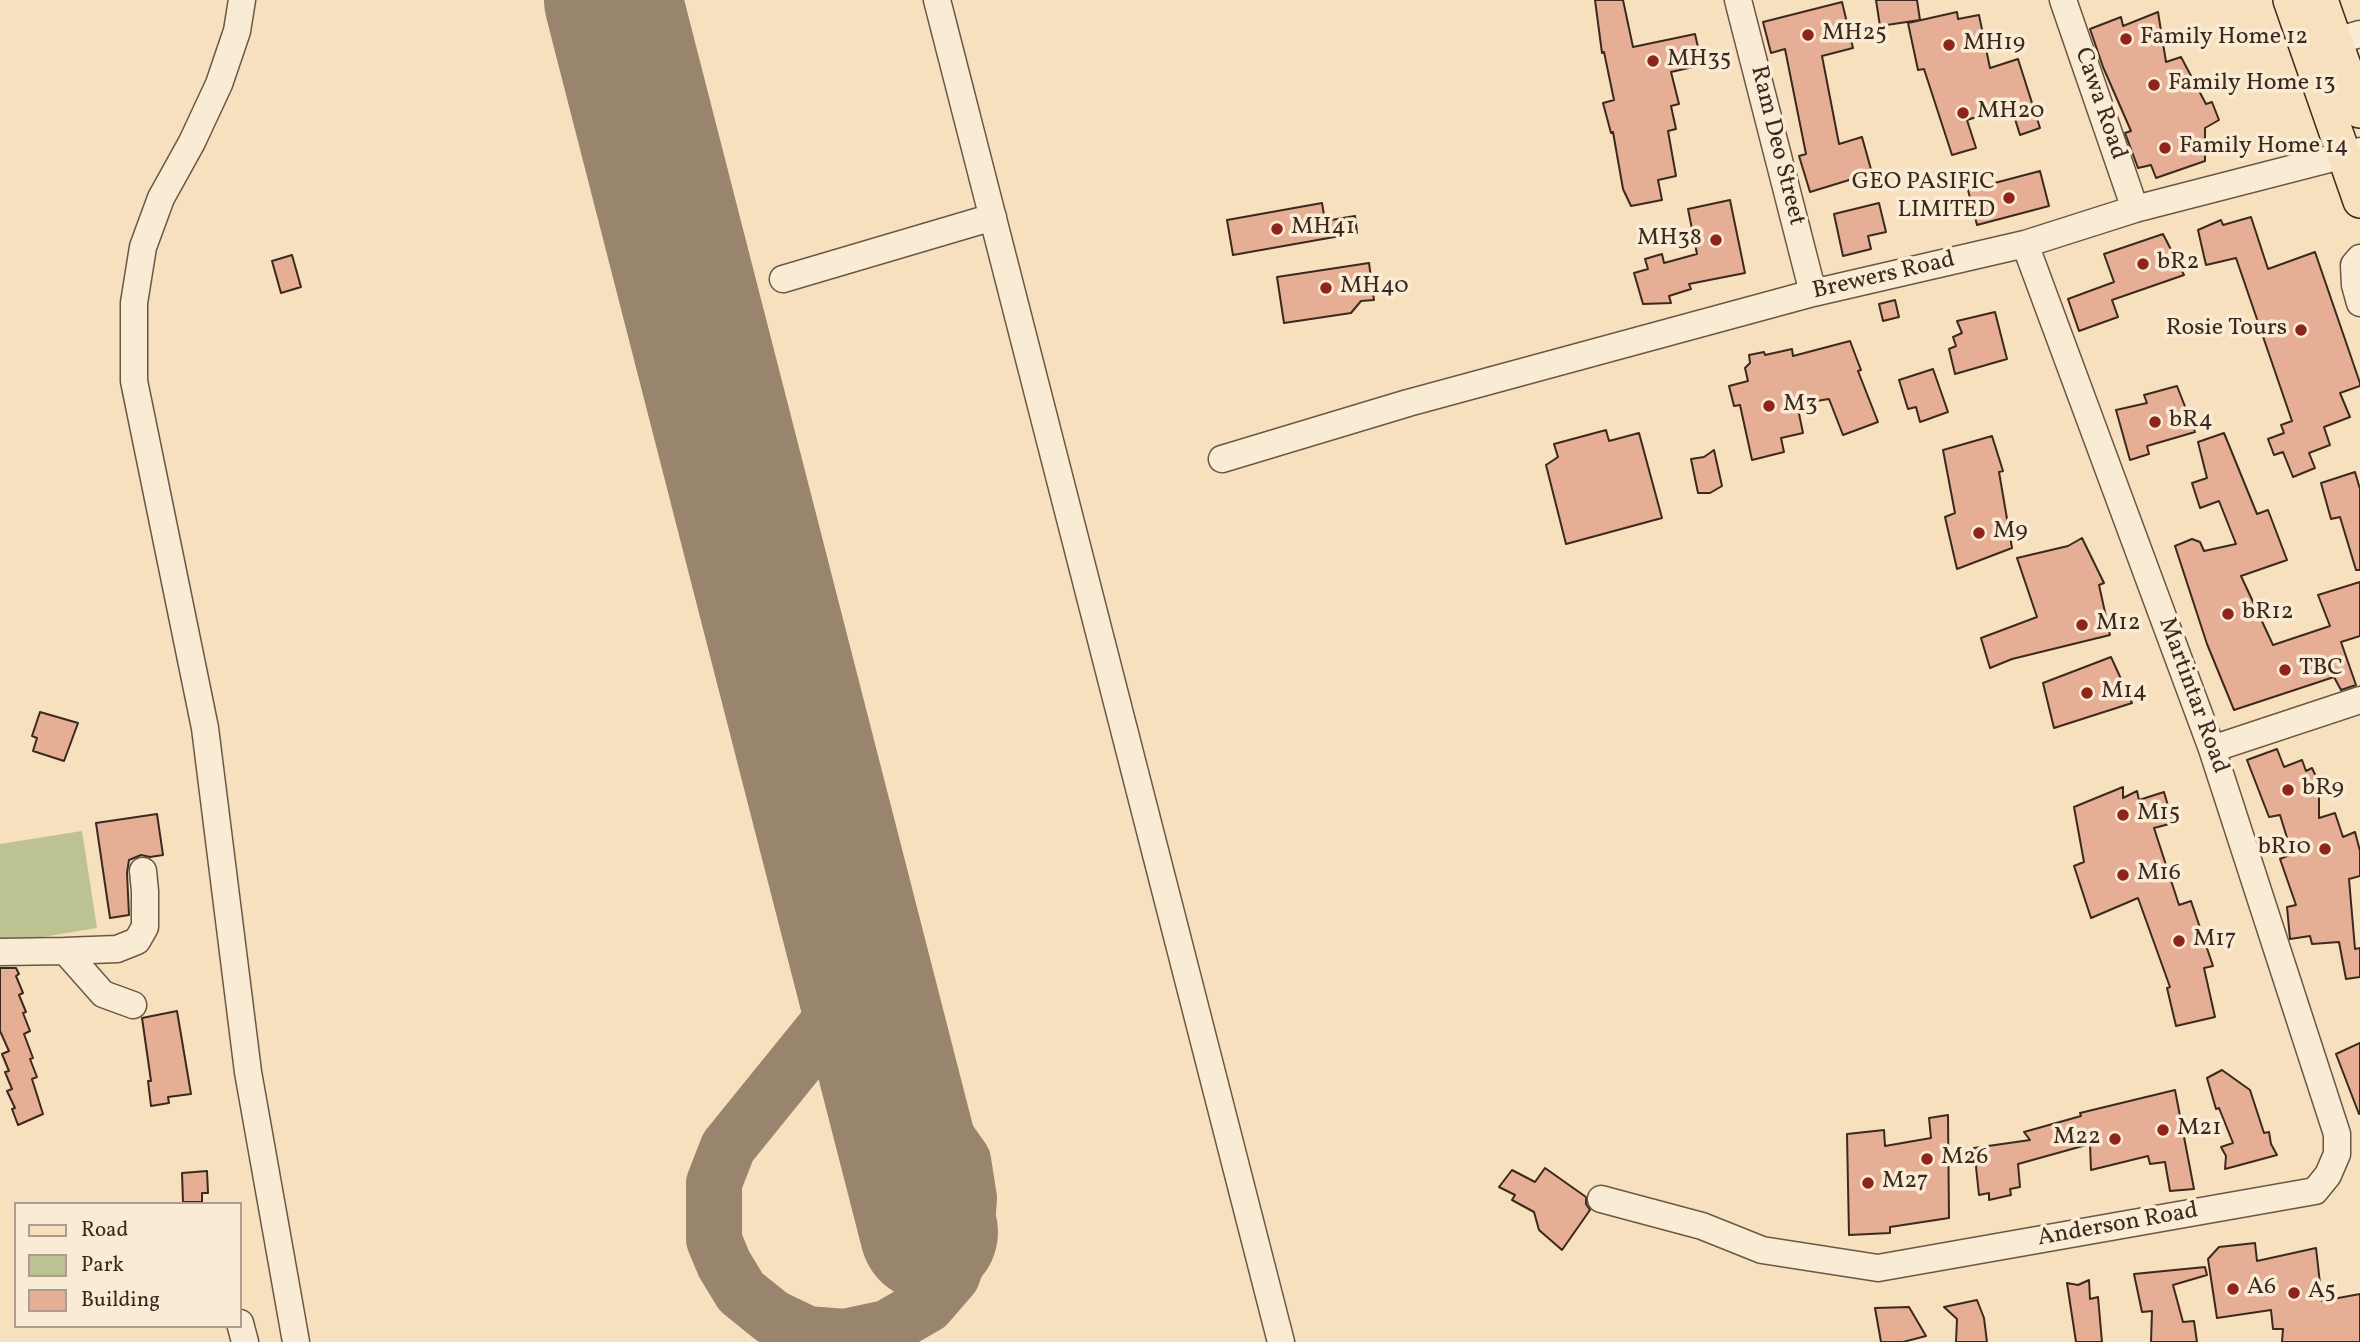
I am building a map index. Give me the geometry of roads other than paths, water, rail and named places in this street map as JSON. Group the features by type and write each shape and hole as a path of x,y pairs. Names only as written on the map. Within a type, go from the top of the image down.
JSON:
{"main road":[{"path":"2290,0 2334,42 2360,201"},
{"path":"2322,0 2334,42 2360,111"}],"street":[{"path":"242,0 237,31 219,84 192,142 161,198 144,247 134,303 134,381 205,728 248,1072 296,1342"},
{"path":"937,0 1281,1342"},
{"name":"Ram Deo Street","path":"1738,0 1813,293"},
{"name":"Cawa Road","path":"2063,0 2135,209"},
{"name":"Brewers Road","path":"1222,460 1408,403 1813,293 2025,244 2135,209 2352,154"},
{"path":"783,279 993,217"},
{"name":"Martintar Road","path":"2025,244 2213,749 2337,1134 2337,1154"},
{"path":"2360,258 2354,265 2355,285 2360,303"},
{"path":"2213,749 2360,700"},
{"path":"0,952 117,949 137,941 145,927 142,871"},
{"path":"65,951 103,994 133,1005"},
{"name":"Anderson Road","path":"1601,1199 1702,1226 1762,1250 1878,1268 2315,1191 2328,1175 2337,1154"}],"place":[{"name":"MH25","path":"1808,35"},
{"name":"Family Home 12","path":"2126,39"},
{"name":"MH19","path":"1949,45"},
{"name":"MH35","path":"1653,61"},
{"name":"Family Home 13","path":"2154,85"},
{"name":"MH20","path":"1963,113"},
{"name":"Family Home 14","path":"2165,148"},
{"name":"GEO PASIFIC LIMITED","path":"2009,198"},
{"name":"MH41","path":"1277,229"},
{"name":"MH38","path":"1716,240"},
{"name":"bR2","path":"2143,264"},
{"name":"MH40","path":"1326,288"},
{"name":"Rosie Tours","path":"2301,330"},
{"name":"M3","path":"1769,406"},
{"name":"bR4","path":"2155,422"},
{"name":"M9","path":"1979,533"},
{"name":"bR12","path":"2228,614"},
{"name":"M12","path":"2082,625"},
{"name":"TBC","path":"2285,670"},
{"name":"M14","path":"2087,693"},
{"name":"bR9","path":"2288,790"},
{"name":"M15","path":"2123,815"},
{"name":"bR10","path":"2325,849"},
{"name":"M16","path":"2123,875"},
{"name":"M17","path":"2179,941"},
{"name":"M21","path":"2163,1130"},
{"name":"M22","path":"2115,1139"},
{"name":"M26","path":"1927,1159"},
{"name":"M27","path":"1868,1183"},
{"name":"A6","path":"2233,1289"},
{"name":"A5","path":"2294,1293"}]}
